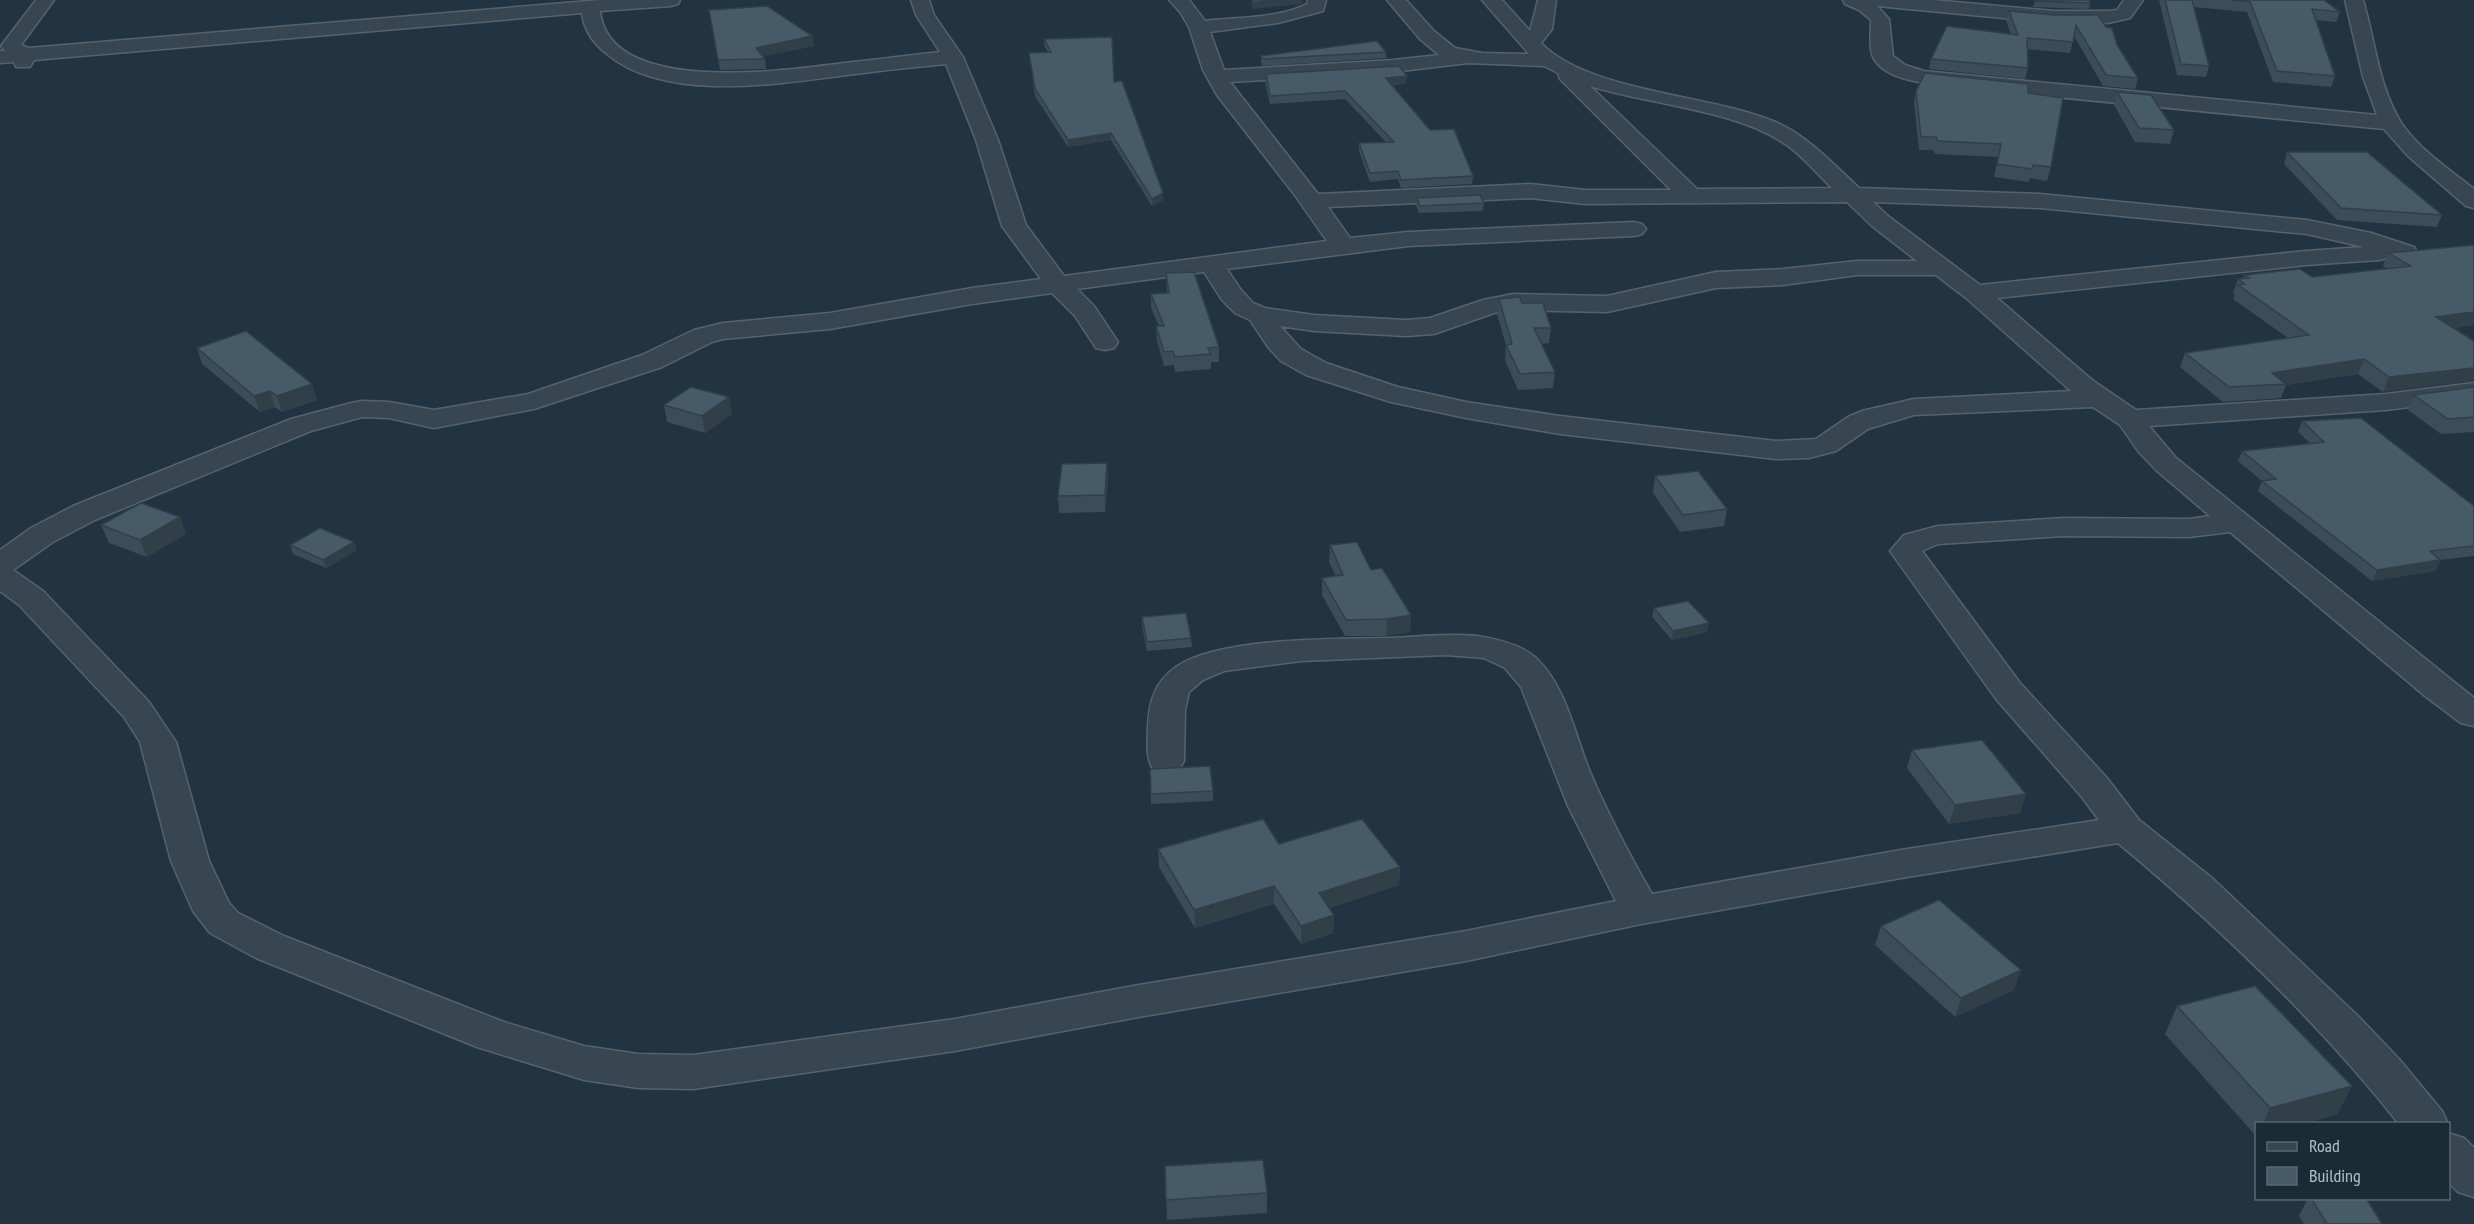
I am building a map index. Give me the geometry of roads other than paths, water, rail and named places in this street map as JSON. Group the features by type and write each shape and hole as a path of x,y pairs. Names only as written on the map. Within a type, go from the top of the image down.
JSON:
{"street":[{"path":"45,0 11,46 16,51 27,54 671,0"},
{"path":"920,0 925,15 953,57 987,140 1014,226 1057,284 1085,311 1105,342"},
{"path":"1178,0 1190,9 1200,27 1217,77 1235,105 1314,201 1343,246"},
{"path":"1200,27 1305,12 1316,7 1317,0"},
{"path":"1396,0 1448,52 1470,57"},
{"path":"1491,0 1690,195"},
{"path":"1546,0 1542,29 1546,56"},
{"path":"1852,0 1875,8 1925,2 2012,7 2108,17 2126,12 2134,0"},
{"path":"2354,0 2367,51 2391,123 2416,150 2474,201"},
{"path":"591,7 594,27 614,54 641,68 682,77 736,79 772,77 953,57"},
{"path":"1875,8 1881,22 1882,56 1886,62 1893,68 1925,76 2391,123"},
{"path":"4,66 22,64 27,54"},
{"path":"1217,77 1393,66 1470,57 1546,56 1638,93 1745,118 1776,129 1806,149 1880,221 1975,293 2082,386 2130,419 2155,453 2474,716"},
{"path":"1314,201 1530,191 1585,197 1914,195 2125,207 2307,227 2415,252 2306,258 1975,293"},
{"path":"0,565 42,535 102,504 301,425 340,413 376,409 434,419 468,415 542,398 652,361 703,336 723,331 830,321 928,303 1057,284 1343,246 1408,239 1634,229"},
{"path":"1211,263 1231,295 1244,308 1259,315 1314,323 1422,327 1434,326 1504,303 1607,304 1716,280 1783,277 1857,268 1941,268"},
{"path":"1259,315 1292,356 1317,369 1391,394 1539,422 1712,444 1776,450 1809,450 1826,445 1858,423 1872,417 1914,407 2100,398"},
{"path":"2130,419 2376,403 2474,391"},
{"path":"2237,522 2189,528 2064,527 1938,535 1924,537 1906,548 1910,558 1945,601 2008,691 2094,787 2126,829 2198,888 2248,935 2362,1048 2424,1122"},
{"path":"0,576 31,598 137,710 148,725 162,756 190,861 213,911 224,923 270,947 492,1035 584,1064 638,1071 693,1072 955,1035 1133,1002 1466,946 1641,910 1901,864 2126,829"},
{"path":"1166,761 1170,694 1183,677 1202,666 1250,656 1330,649 1456,645 1476,646 1502,652 1527,669 1541,693 1582,794 1621,875 1641,910"},
{"path":"2450,1153 2474,1178"}]}
